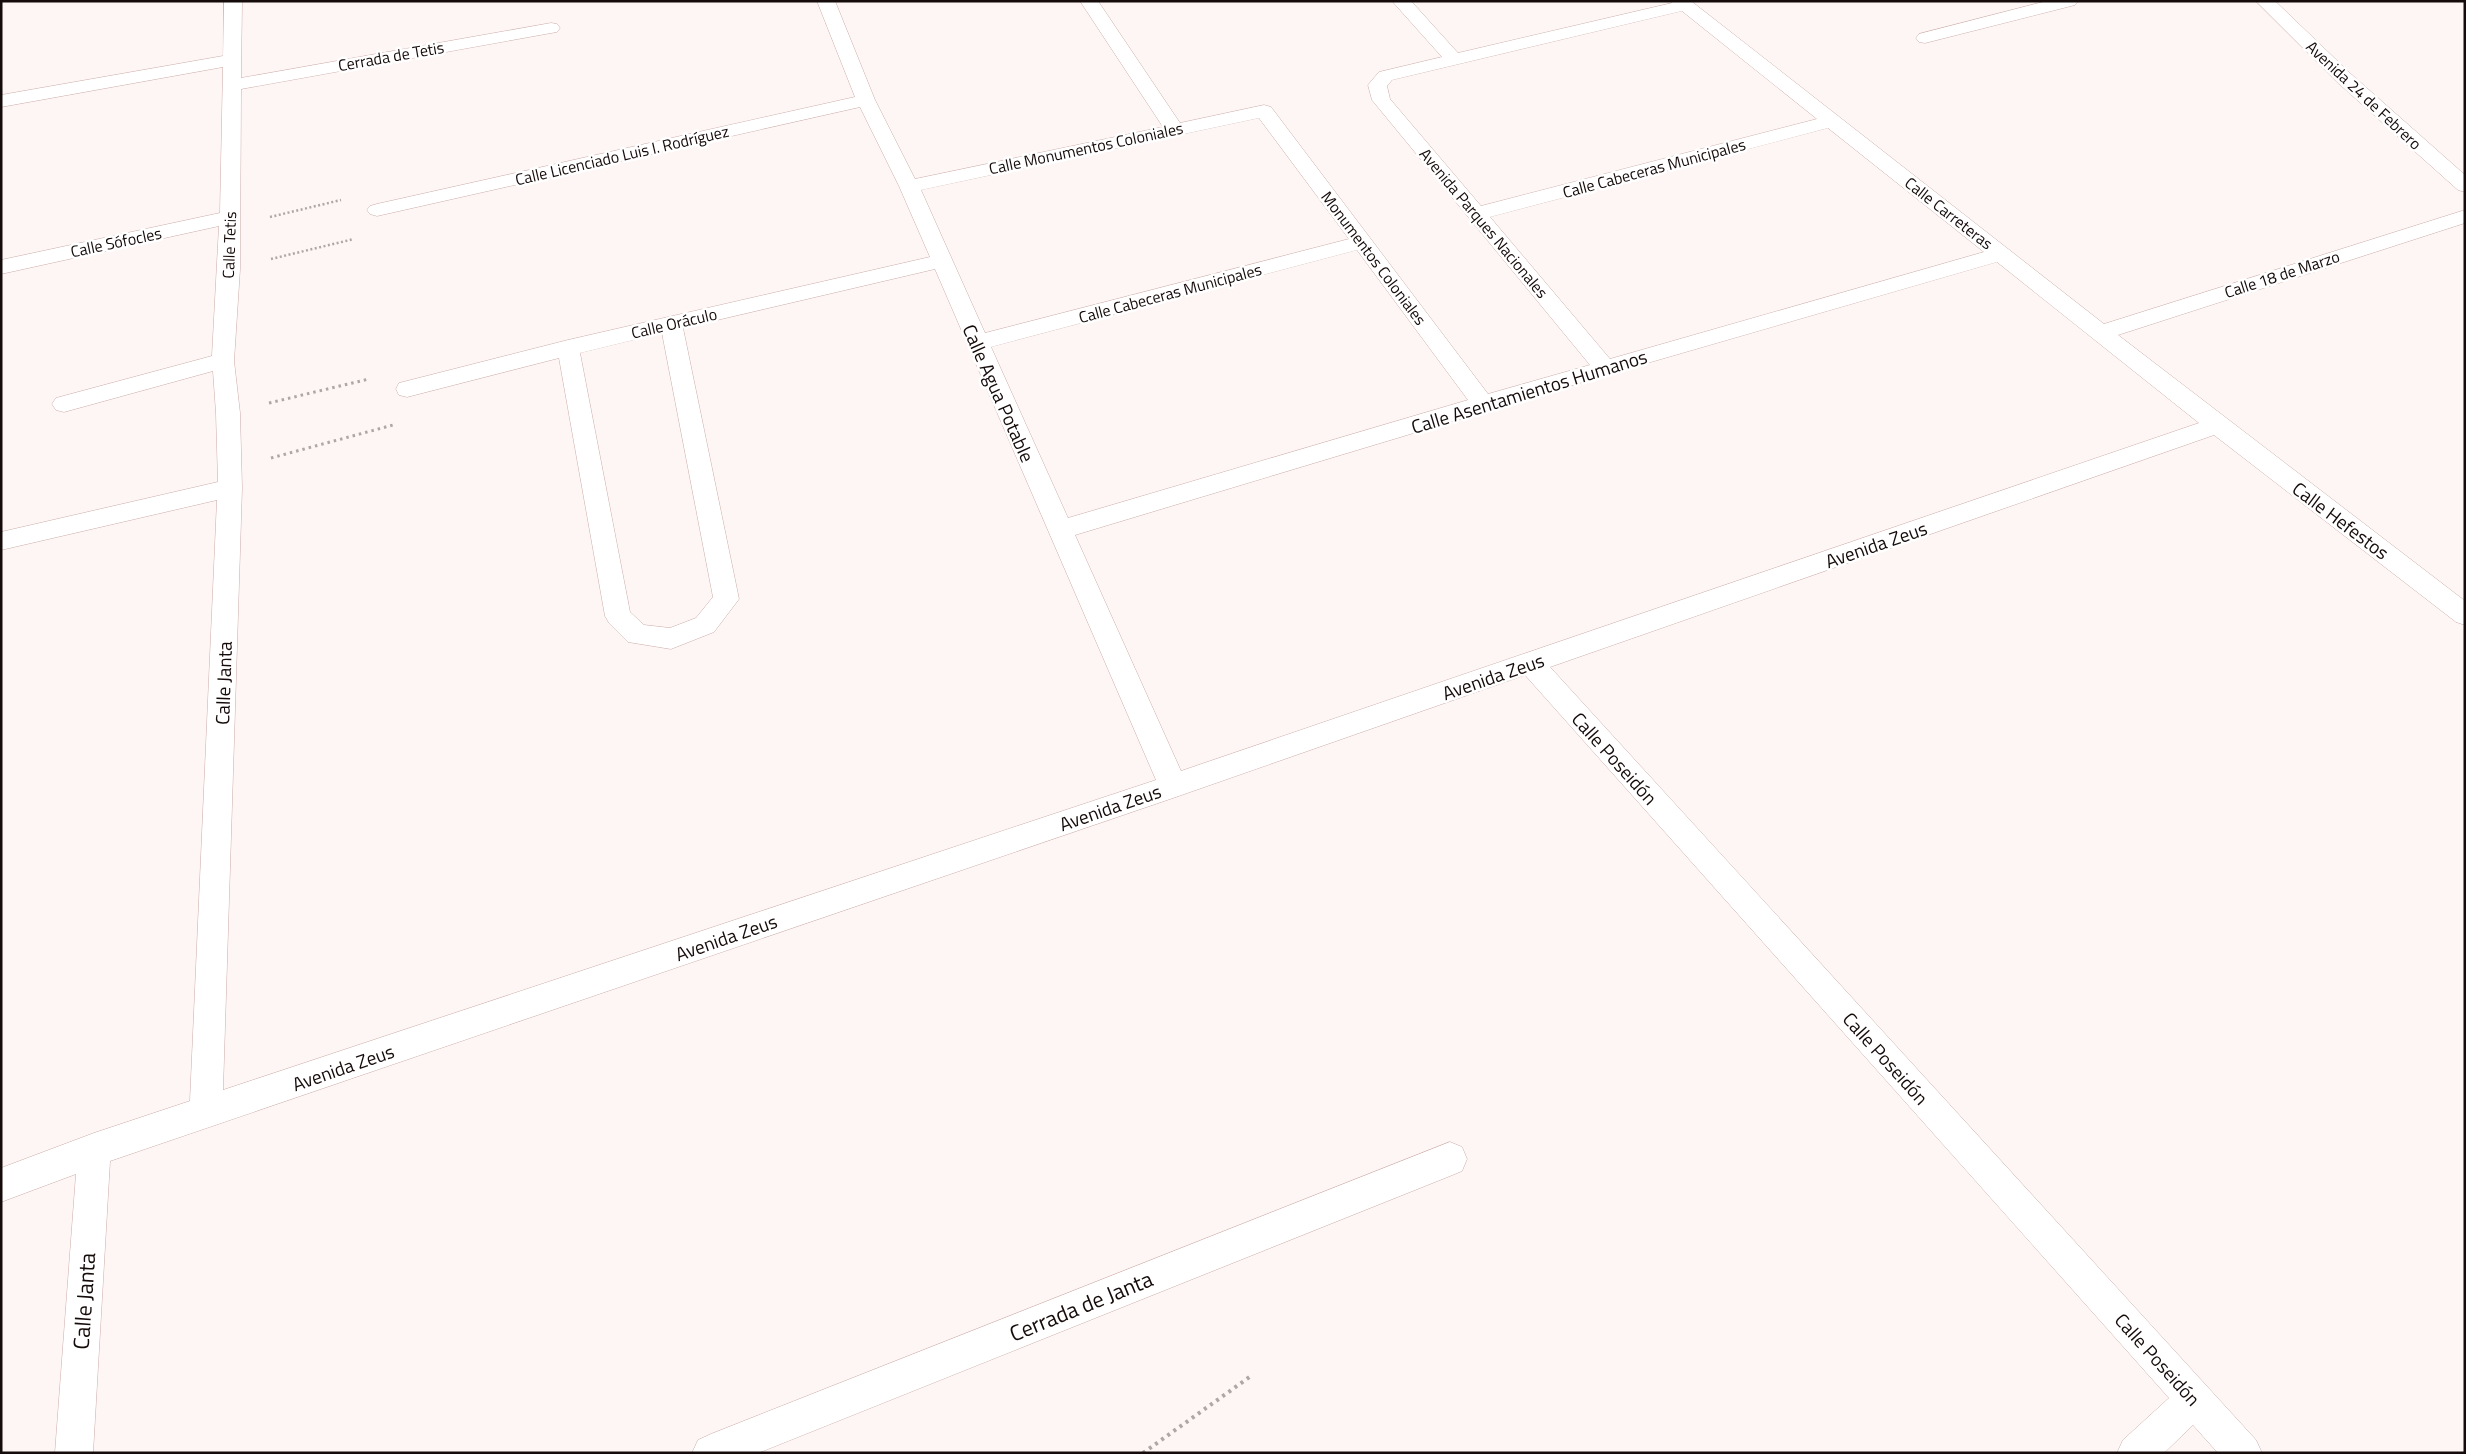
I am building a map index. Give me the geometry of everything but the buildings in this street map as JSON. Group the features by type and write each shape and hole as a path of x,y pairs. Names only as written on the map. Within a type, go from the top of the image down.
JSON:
{"street":[{"name":"Calle Tetis","path":"230,478 228,413 223,361 229,269 232,1"},
{"name":"Calle Agua Potable","path":"826,1 866,100 909,186 1173,786"},
{"path":"1090,1 1175,130"},
{"path":"1401,1 1454,59 1683,3"},
{"path":"1925,38 2069,1"},
{"name":"Avenida 24 de Febrero","path":"2265,1 2344,78 2465,186"},
{"name":"Calle Carreteras","path":"1683,3 2217,425"},
{"name":"Cerrada de Tetis","path":"232,85 551,28"},
{"name":"Avenida Parques Nacionales","path":"1454,59 1386,76 1377,85 1381,100 1605,368"},
{"path":"1,101 232,60"},
{"name":"Calle Licenciado Luis I. Rodríguez","path":"377,210 866,100"},
{"name":"Calle Monumentos Coloniales","path":"909,186 1264,111"},
{"name":"Monumentos Coloniales","path":"1264,111 1484,405"},
{"name":"Calle Cabeceras Municipales","path":"1476,214 1832,121"},
{"name":"Calle 18 de Marzo","path":"2100,333 2465,216"},
{"name":"Calle Sófocles","path":"1,267 230,222"},
{"name":"Calle Cabeceras Municipales","path":"977,343 1362,242"},
{"name":"Calle Asentamientos Humanos","path":"1059,530 1605,368 2001,254"},
{"name":"Calle Oráculo","path":"407,389 568,348 941,260"},
{"path":"568,348 618,616 637,635 671,639 705,625 726,599 670,324"},
{"path":"64,404 223,361"},
{"name":"Calle Hefestos","path":"2217,425 2465,614"},
{"name":"Avenida Zeus","path":"1,1185 94,1150 1530,664 2217,425"},
{"path":"1,542 230,478"},
{"name":"Calle Janta","path":"206,1113 230,478"},
{"name":"Calle Poseidón","path":"1530,664 2243,1453"},
{"name":"Calle Janta","path":"74,1453 94,1150"},
{"name":"Cerrada de Janta","path":"711,1453 1450,1159"},
{"path":"2136,1453 2194,1399"}],"path":[{"path":"229,269 378,233 376,191 230,222"},
{"path":"228,413 404,370 412,420 230,478"},
{"path":"1143,1453 1251,1376"}]}
